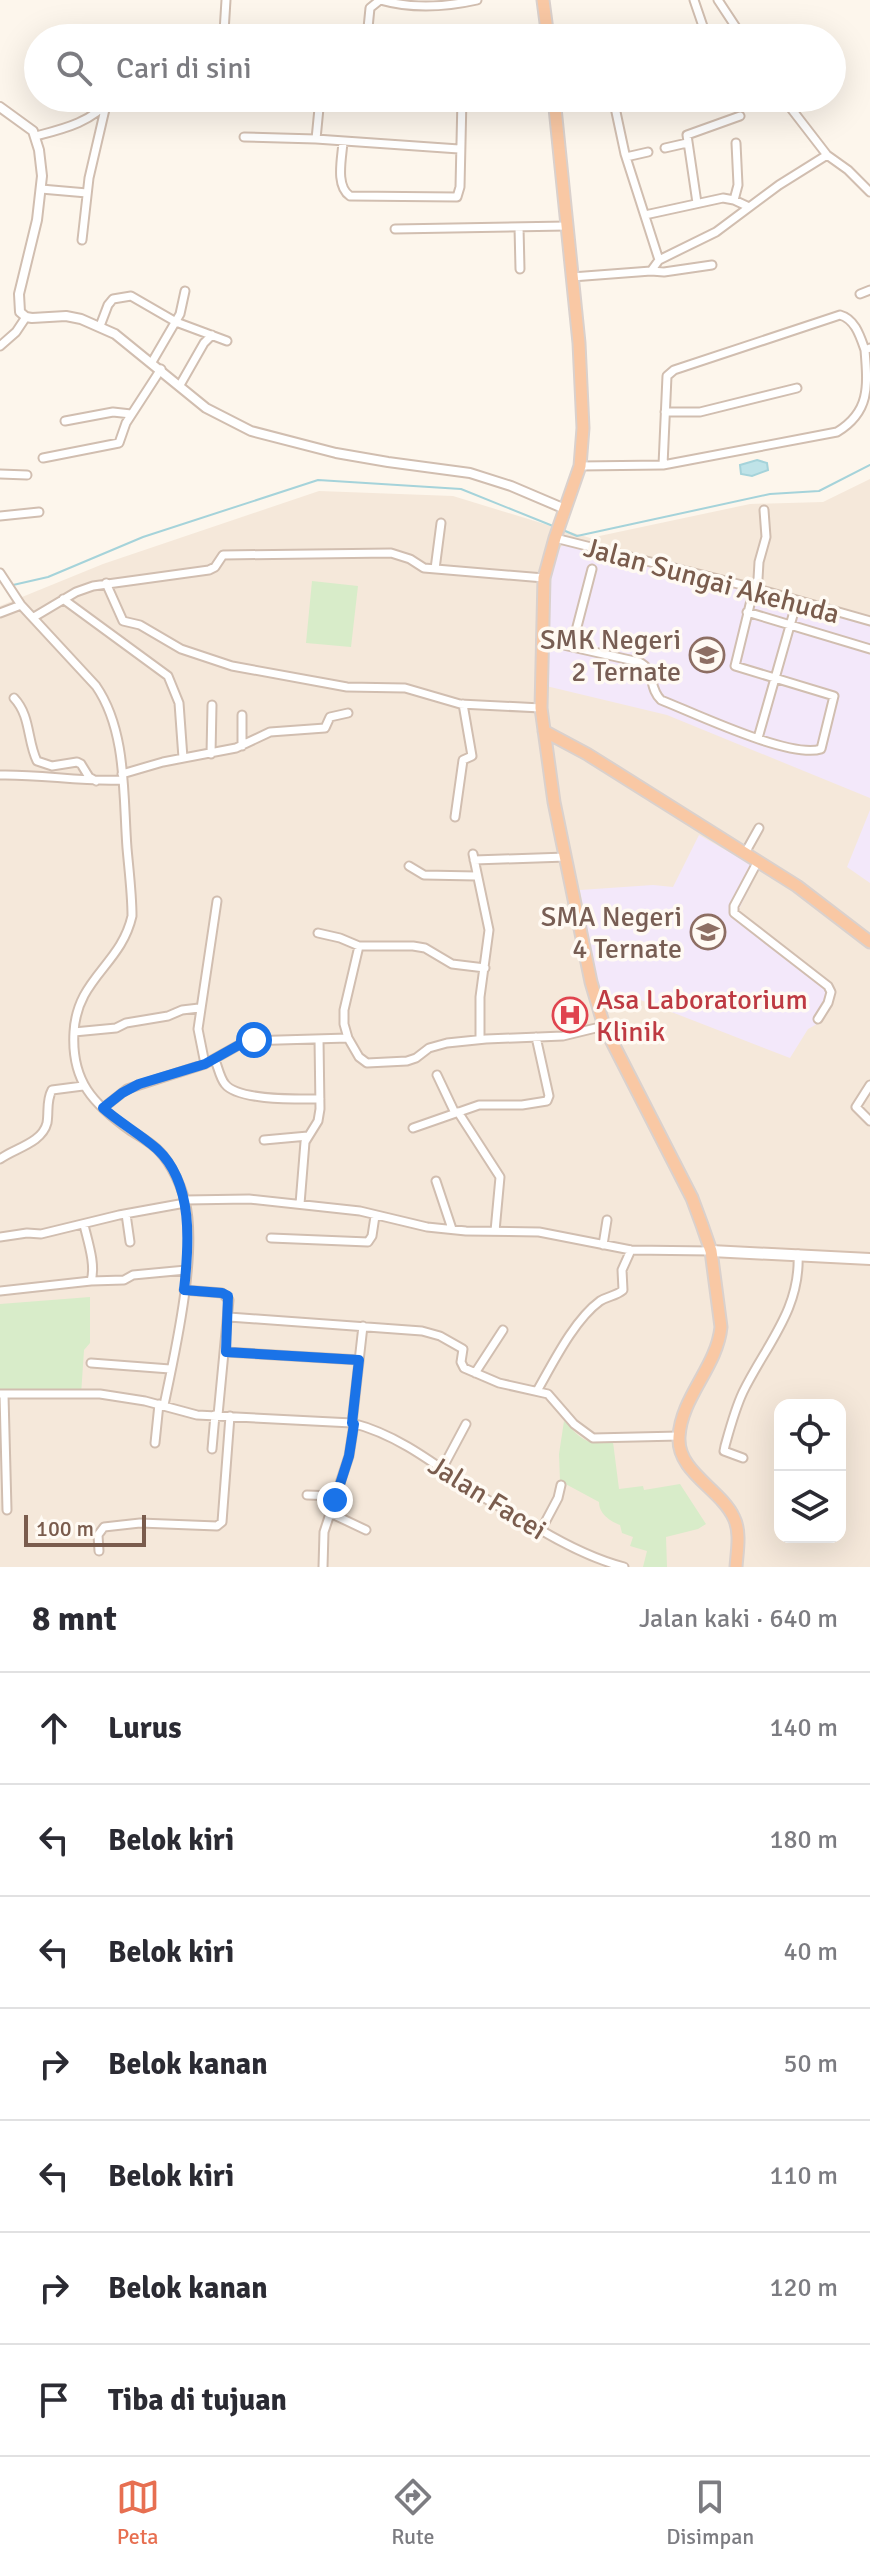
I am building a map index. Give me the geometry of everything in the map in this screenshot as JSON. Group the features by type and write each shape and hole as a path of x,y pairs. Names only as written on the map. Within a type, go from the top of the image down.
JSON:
{"highway":[{"path":"543,0 546,24"},
{"path":"555,112 583,402 580,466 544,578 541,708 581,938 604,1026 692,1198 711,1251 720,1339 685,1413 679,1436 680,1449 694,1472 720,1498 735,1519 736,1567"},
{"path":"544,731 587,754 797,886 870,942"}],"main road":[{"path":"711,1251 870,1259"}],"street":[{"path":"224,24 226,0"},
{"path":"368,24 370,8 380,0 402,5 440,6 477,0"},
{"path":"694,0 702,24"},
{"path":"718,0 734,24"},
{"path":"0,107 36,136 42,176 37,220 19,294 20,312 26,317 66,316 100,326 152,362 206,408 236,426 336,453 470,473 511,486 564,511"},
{"path":"36,136 71,127 93,112"},
{"path":"82,240 87,193 106,112"},
{"path":"316,139 319,112"},
{"path":"343,142 341,186 345,194 359,197 457,197 460,187 461,112"},
{"path":"616,112 626,157 659,260"},
{"path":"794,112 827,155 870,192"},
{"path":"697,203 688,134 740,116"},
{"path":"244,137 459,149"},
{"path":"665,148 687,143"},
{"path":"734,200 738,185 736,143"},
{"path":"626,157 648,152"},
{"path":"651,271 659,260 716,232 827,155"},
{"path":"41,189 87,193"},
{"path":"645,215 723,198 749,207"},
{"path":"395,229 567,226"},
{"path":"519,227 520,269"},
{"path":"572,277 664,272 712,265"},
{"path":"860,294 870,290"},
{"path":"152,362 176,322 185,291"},
{"path":"100,326 113,299 131,296 176,322 227,341"},
{"path":"580,466 663,465 806,439 846,428 865,411 867,404 868,349 853,323 845,316 834,317 674,370 667,376 663,465"},
{"path":"0,346 16,332 26,317"},
{"path":"180,385 204,343 212,335"},
{"path":"43,458 119,443 131,414 161,369"},
{"path":"665,412 700,412 797,388"},
{"path":"65,421 113,412 131,414"},
{"path":"0,474 27,475"},
{"path":"541,640 646,665 651,672 653,690 661,700 758,738 806,751 824,746 834,696 735,666 766,537 764,510"},
{"path":"0,516 39,512"},
{"path":"435,569 441,523"},
{"name":"Jalan Sungai Akehuda","path":"555,537 870,621"},
{"path":"34,617 76,592 106,583 209,570 215,567 220,557 227,554 391,553 410,559 424,568 544,578"},
{"path":"572,646 592,569"},
{"path":"0,573 20,601 103,696 115,728 122,777 132,916 125,938 81,997 74,1032 76,1068 83,1086 103,1108 162,1154 185,1202 188,1222 184,1290 155,1443"},
{"path":"106,583 123,621 140,625 181,649 214,661 347,687 405,688 463,704 541,708"},
{"path":"63,599 168,676 179,703 183,758"},
{"path":"0,613 20,601"},
{"path":"758,738 797,601"},
{"path":"747,612 870,649"},
{"path":"14,698 29,727 37,761 52,766 77,762 96,781"},
{"path":"455,817 462,762 472,756 463,704"},
{"path":"211,754 212,705"},
{"path":"0,775 96,781 122,777 183,758 242,746 270,732 325,728 330,717 348,713"},
{"path":"242,715 242,746"},
{"path":"745,853 759,828"},
{"path":"480,1039 480,997 489,930 474,857 566,857"},
{"path":"758,861 734,906 734,913 828,986 831,992 828,1003 818,1019"},
{"path":"409,866 424,875 476,876"},
{"path":"205,1064 198,1038 199,1008 217,901"},
{"path":"318,933 359,946 425,948 452,964 485,968"},
{"path":"359,946 344,1010 344,1024 348,1038 363,1061 374,1064 407,1061 435,1046 480,1039 563,1036 604,1026"},
{"path":"74,1032 116,1028 126,1023 199,1008"},
{"path":"413,1128 479,1105 522,1105 547,1101 549,1096 536,1037"},
{"path":"103,1108 139,1084 215,1060 246,1041 348,1038"},
{"path":"300,1204 308,1136 318,1121 319,1039"},
{"path":"215,1060 223,1081 233,1090 270,1098 320,1099"},
{"path":"437,1075 457,1112 500,1177 495,1231"},
{"path":"870,1085 856,1107 870,1121"},
{"path":"0,1159 45,1129 48,1098 52,1090 83,1086"},
{"path":"264,1140 308,1136"},
{"path":"436,1181 452,1229"},
{"path":"0,1237 41,1234 185,1202 239,1198 360,1211 419,1225 452,1229 539,1232 631,1250 711,1251"},
{"path":"126,1214 130,1242"},
{"path":"271,1238 368,1242 375,1216"},
{"path":"603,1245 607,1220"},
{"path":"84,1225 91,1260 91,1281"},
{"path":"537,1391 581,1321 602,1300 623,1290 622,1270 631,1250"},
{"path":"743,1458 722,1455 743,1393 795,1295 799,1274 798,1254"},
{"path":"0,1291 124,1280 133,1275 186,1270"},
{"path":"184,1290 225,1294 229,1300 226,1352 212,1449"},
{"path":"229,1317 410,1329 440,1336 463,1349 462,1365 499,1383 537,1391 553,1398 574,1424 593,1438 679,1436"},
{"path":"323,1567 324,1532 349,1456 363,1326"},
{"path":"475,1373 503,1330"},
{"path":"226,1352 359,1360"},
{"path":"91,1363 170,1369"},
{"path":"2,1394 4,1498 7,1510"},
{"name":"Jalan Facei","path":"2,1394 100,1394 161,1404 183,1413 353,1423 393,1438 498,1506 569,1547 624,1567"},
{"path":"99,1551 98,1535 104,1527 140,1523 217,1526 222,1522 230,1416"},
{"path":"442,1469 466,1424"},
{"path":"541,1530 558,1498 561,1485"},
{"path":"307,1495 336,1496"},
{"path":"330,1513 366,1530"}],"shaded area":[{"path":"870,479 870,1567 0,1567 0,606 103,564 319,491 453,496 590,538 750,504 823,502"},
{"name":"SMK Negeri 2 Ternate","path":"567,543 870,624 870,798 667,715 542,685 548,598 556,554"},
{"path":"870,810 870,883 847,867"},
{"name":"SMA Negeri 4 Ternate","path":"699,835 759,869 737,913 835,993 817,1024 808,1029 790,1058 638,999 600,995 580,890 653,885 673,887"}],"green space":[{"path":"312,581 358,586 351,647 306,643"},
{"path":"90,1297 90,1343 84,1350 81,1395 0,1391 0,1304"},
{"path":"564,1421 585,1440 613,1442 619,1489 643,1486 644,1490 680,1484 706,1524 666,1537 667,1567 643,1567 647,1551 630,1546 633,1537 622,1533 620,1525 601,1510 599,1502 560,1481 559,1454"}],"water":[{"path":"757,460 767,463 768,470 752,476 741,474 740,465"}],"waterway":[{"path":"563,530 577,536 770,494 819,491 870,465"},
{"path":"13,585 48,577 143,537 318,480 461,489 553,526"}],"place":[{"name":"SMK Negeri 2 Ternate","path":"707,655"},
{"name":"SMA Negeri 4 Ternate","path":"708,932"},
{"name":"Asa Laboratorium Klinik","path":"570,1015"}],"route":[{"path":"254,1040 246,1041 205,1064 139,1084 103,1108 155,1147 173,1173 185,1200 188,1222 184,1290 228,1296 226,1352 359,1360 349,1456 335,1500"}]}
